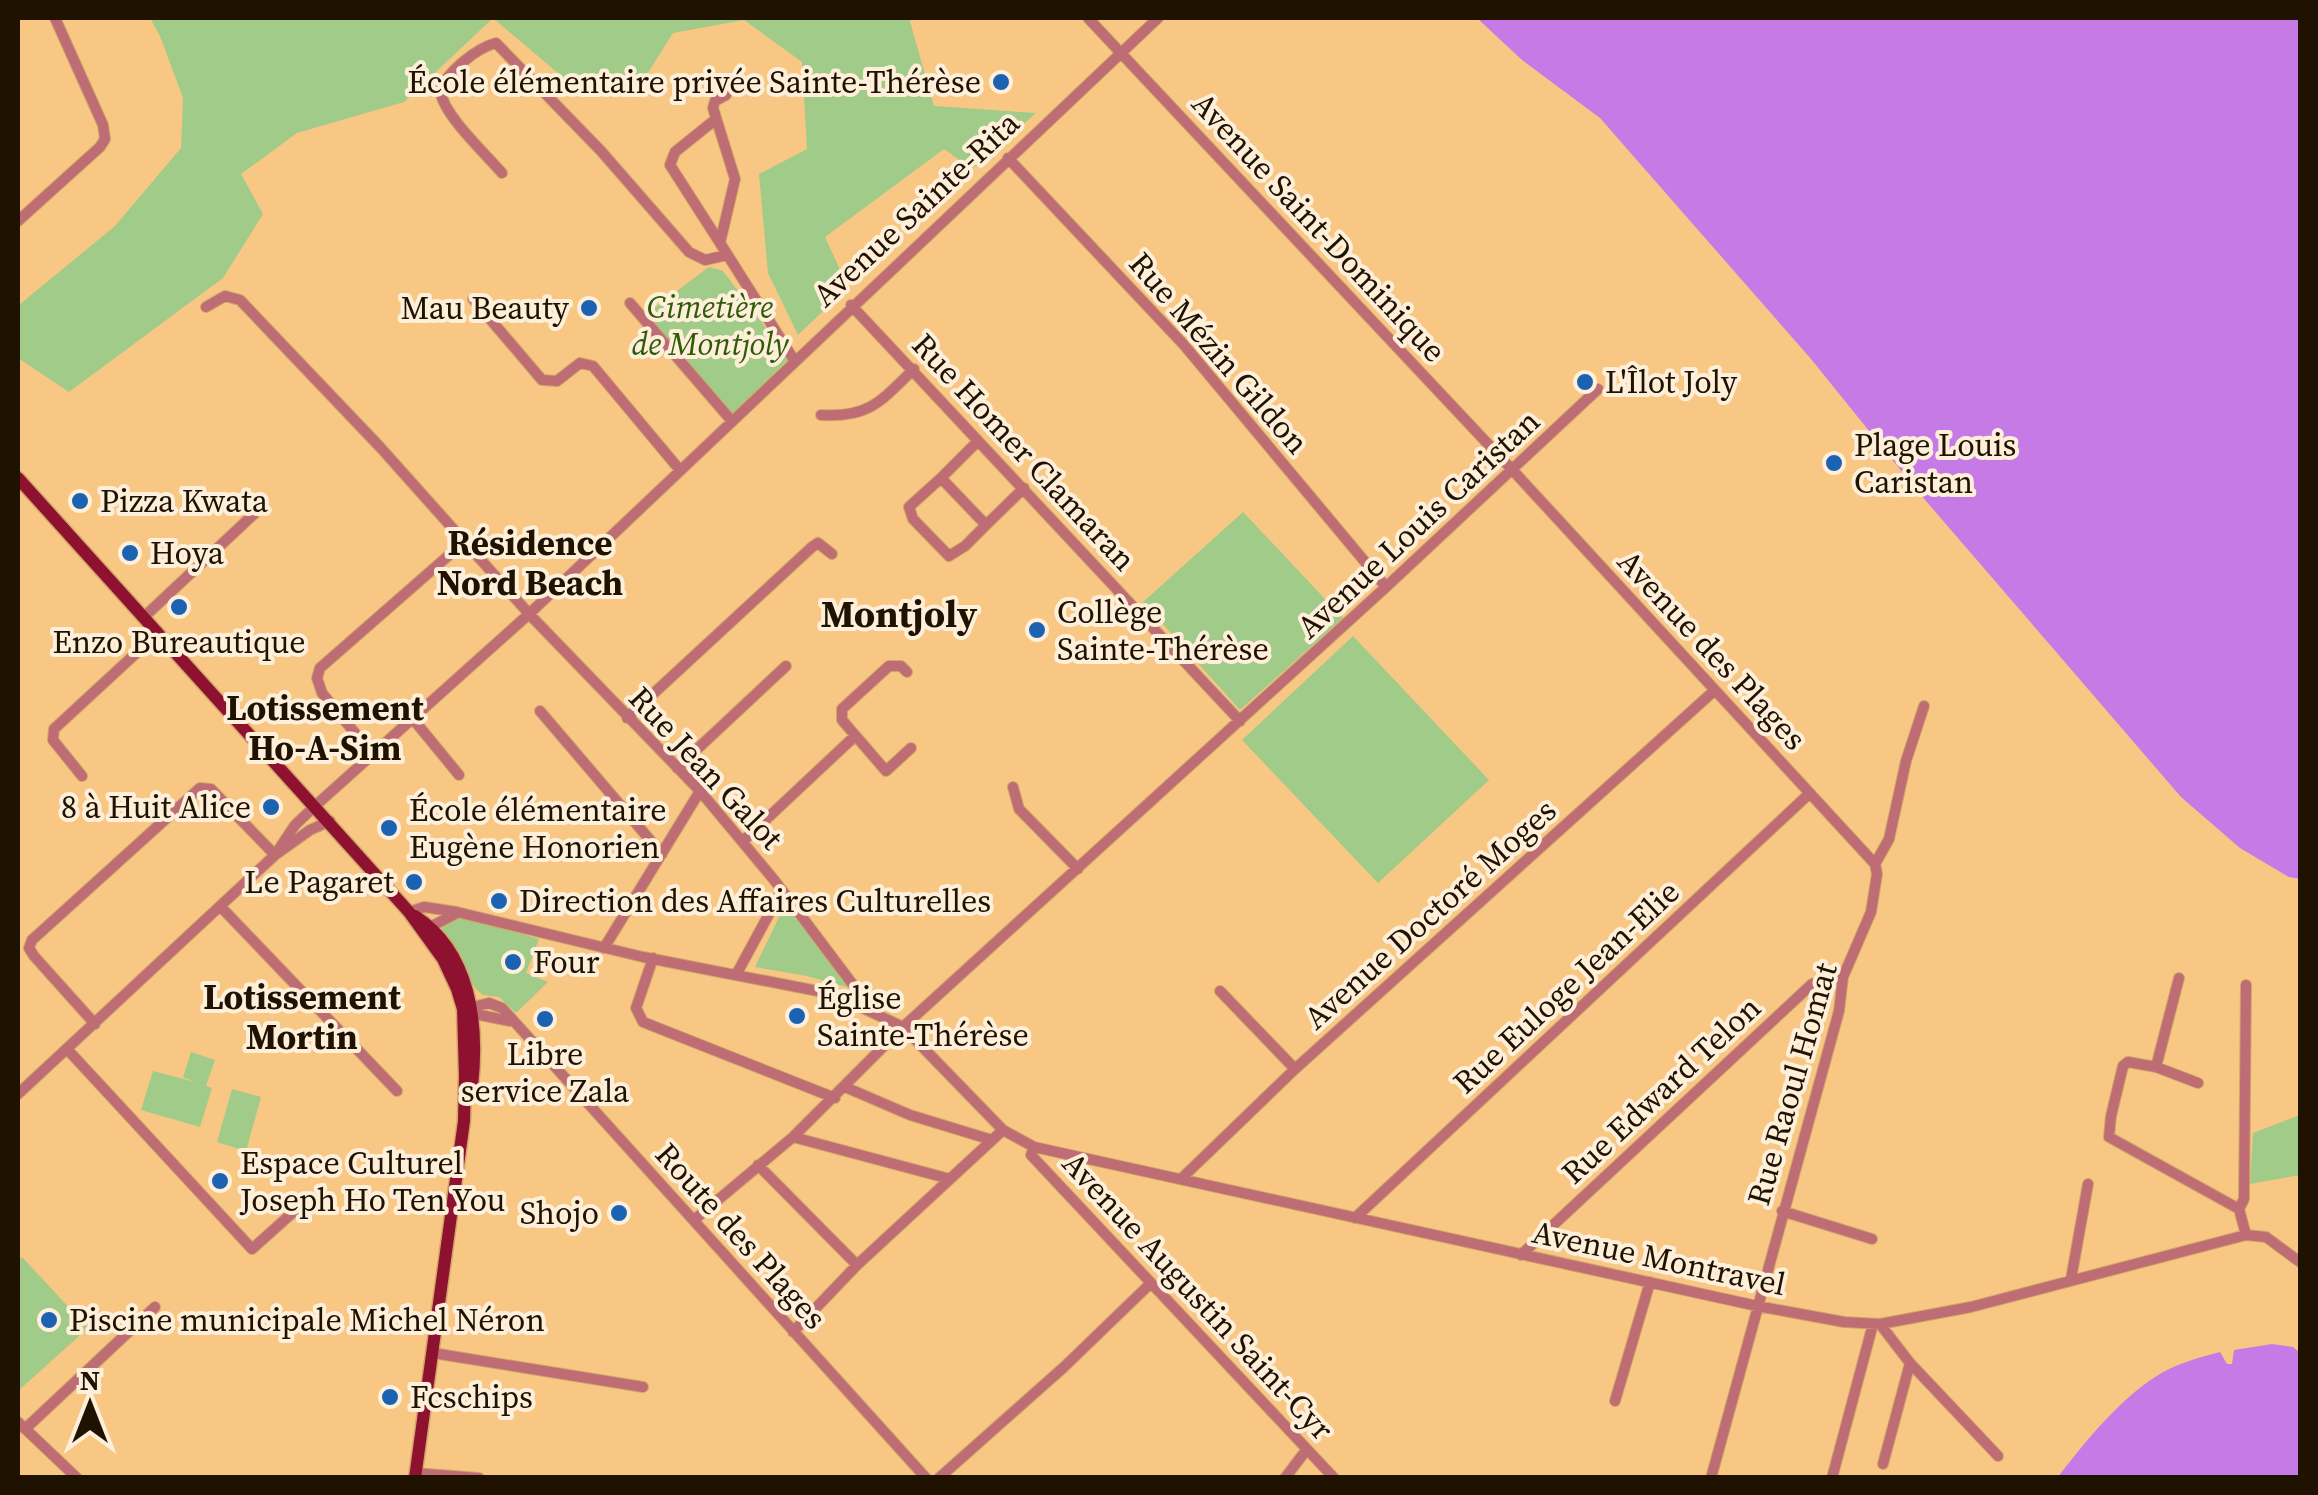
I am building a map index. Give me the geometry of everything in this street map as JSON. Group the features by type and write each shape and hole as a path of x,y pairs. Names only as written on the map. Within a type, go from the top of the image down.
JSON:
{"main road":[{"path":"18,478 330,821 444,959 477,1037 471,1100 464,1121"},
{"path":"413,917 432,926 458,968 467,1008 464,1121 415,1475"}],"street":[{"path":"18,221 105,139 103,124 55,18"},
{"name":"Avenue Saint-Dominique","path":"1088,18 1512,470"},
{"name":"Avenue Sainte-Rita","path":"275,855 315,806 529,614 1158,18"},
{"path":"502,172 464,130 442,101 440,91 447,77 486,45 500,44 602,151 689,252 705,260 727,255"},
{"path":"720,243 735,179 714,104 726,95"},
{"path":"716,118 675,152 670,165 798,356"},
{"name":"Rue Mézin Gildon","path":"1008,158 1184,345 1386,587"},
{"name":"Rue Jean Galot","path":"206,307 221,296 240,300 626,718 700,791 782,890 873,1011"},
{"path":"474,298 542,380 557,381 580,364 593,366 679,469"},
{"path":"630,303 731,420"},
{"name":"Rue Homer Clamaran","path":"851,306 1240,722"},
{"path":"821,415 848,416 876,406 914,369"},
{"name":"Avenue Louis Caristan","path":"694,1220 793,1137 903,1028 1598,389"},
{"path":"978,440 909,507 913,519 949,556 965,546 1024,488"},
{"name":"Avenue des Plages","path":"1512,470 1875,864"},
{"path":"940,478 986,525"},
{"path":"144,618 254,514"},
{"path":"374,756 322,693 316,678 320,668 464,542"},
{"path":"626,718 812,547 818,543 832,554"},
{"path":"82,776 54,740 54,729 158,632"},
{"path":"677,768 786,666"},
{"path":"907,672 902,666 889,666 842,709 842,720 886,771 911,748"},
{"name":"Avenue Doctoré Moges","path":"1181,1179 1715,690"},
{"name":"Rue Raoul Homat","path":"1711,1478 1838,1012 1843,977 1871,912 1875,864 1889,839 1906,761 1924,706"},
{"path":"540,711 662,854"},
{"path":"412,718 459,776"},
{"path":"743,841 855,736"},
{"path":"1013,787 1019,808 1078,869"},
{"path":"30,948 32,940 200,788 211,789 275,855"},
{"path":"604,948 700,791"},
{"name":"Rue Euloge Jean-Elie","path":"1356,1218 1810,793"},
{"path":"18,1094 275,855 330,821"},
{"path":"736,976 782,890"},
{"path":"220,906 397,1091"},
{"path":"413,917 424,907 458,912 604,948 810,988 873,1011"},
{"path":"432,926 458,912"},
{"path":"18,942 30,948 95,1024"},
{"path":"653,958 636,1008 643,1022 835,1098"},
{"name":"Rue Edward Telon","path":"1521,1255 1812,984 1843,977"},
{"path":"2156,1067 2179,978"},
{"path":"2246,985 2244,1199 2240,1209 2246,1235 2266,1238 2300,1262"},
{"path":"1220,991 1296,1070"},
{"name":"Route des Plages","path":"467,1008 489,1002 498,1004 926,1478"},
{"name":"Route des Plages","path":"467,1008 519,1027"},
{"name":"Avenue Montravel","path":"873,1011 903,1028 1004,1130 1034,1148 1844,1322 1876,1324 1971,1307 2246,1235"},
{"path":"477,1037 481,1024 494,1016"},
{"path":"67,1049 252,1249 309,1198"},
{"path":"2198,1083 2156,1067 2128,1062 2123,1066 2110,1137 2240,1209"},
{"path":"845,1087 910,1115 992,1140"},
{"path":"793,1332 857,1265 1004,1130"},
{"path":"793,1137 950,1178"},
{"name":"Avenue Augustin Saint-Cyr","path":"1034,1148 1031,1155 1334,1478"},
{"path":"758,1165 857,1265"},
{"path":"2070,1279 2088,1184"},
{"path":"1782,1211 1872,1239"},
{"path":"1615,1401 1650,1282"},
{"path":"939,1478 1151,1283"},
{"path":"77,1478 21,1425 155,1307"},
{"path":"1876,1324 1998,1456"},
{"path":"1832,1478 1876,1324"},
{"path":"433,1353 643,1387"},
{"path":"1883,1464 1910,1363"},
{"path":"1285,1478 1307,1449"},
{"path":"415,1475 479,1478"}],"green space":[{"path":"150,18 493,18 404,102 297,133 241,174 263,214 223,278 69,392 18,358 19,305 115,226 181,148 183,98"},
{"path":"493,18 909,18 934,106 1036,113 972,169 944,149 825,237 848,287 798,335 768,273 759,174 807,149 802,62 744,20 673,33 644,79 572,85"},
{"name":"Cimetière de Montjoly","path":"709,267 723,271 789,359 729,417 645,315"},
{"path":"1243,512 1343,618 1240,710 1143,602"},
{"path":"1353,636 1489,780 1378,883 1242,740"},
{"path":"789,910 850,988 755,967 782,911"},
{"path":"458,915 539,939 526,973 548,982 516,1013 499,997 483,995 476,989 442,931 443,925"},
{"path":"191,1052 215,1060 206,1086 212,1088 200,1127 141,1110 153,1071 195,1082 183,1077"},
{"path":"232,1089 261,1097 246,1151 217,1142"},
{"path":"2300,1115 2300,1175 2250,1184 2253,1133"},
{"name":"Piscine municipale Michel Néron","path":"22,1257 88,1328 18,1391 18,1261"}],"shaded area":[{"path":"1477,18 2300,18 2300,879 2289,877 2240,848 2181,797 1920,494 1811,359 1600,118 1522,60"},
{"path":"2272,1344 2293,1347 2300,1353 2300,1477 2058,1477 2115,1410 2155,1377 2220,1352 2227,1364 2232,1364 2234,1350"}],"place":[{"name":"École élémentaire privée Sainte-Thérèse","path":"1001,82"},
{"name":"Mau Beauty","path":"589,308"},
{"name":"L'Îlot Joly","path":"1585,382"},
{"name":"Plage Louis Caristan","path":"1834,463"},
{"name":"Pizza Kwata","path":"80,501"},
{"name":"Hoya","path":"130,553"},
{"name":"Enzo Bureautique","path":"179,607"},
{"name":"Collège Sainte-Thérèse","path":"1037,630"},
{"name":"8 à Huit Alice","path":"271,807"},
{"name":"École élémentaire Eugène Honorien","path":"389,828"},
{"name":"Le Pagaret","path":"414,882"},
{"name":"Direction des Affaires Culturelles","path":"499,901"},
{"name":"Four","path":"513,962"},
{"name":"Église Sainte-Thérèse","path":"797,1016"},
{"name":"Libre service Zala","path":"545,1019"},
{"name":"Espace Culturel Joseph Ho Ten You","path":"220,1181"},
{"name":"Shojo","path":"619,1213"},
{"name":"Piscine municipale Michel Néron","path":"49,1320"},
{"name":"Fcschips","path":"390,1397"}],"district":[{"name":"Résidence Nord Beach","path":"530,563"},
{"name":"Montjoly","path":"899,614"},
{"name":"Lotissement Ho-A-Sim","path":"325,728"},
{"name":"Lotissement Mortin","path":"302,1017"}]}
